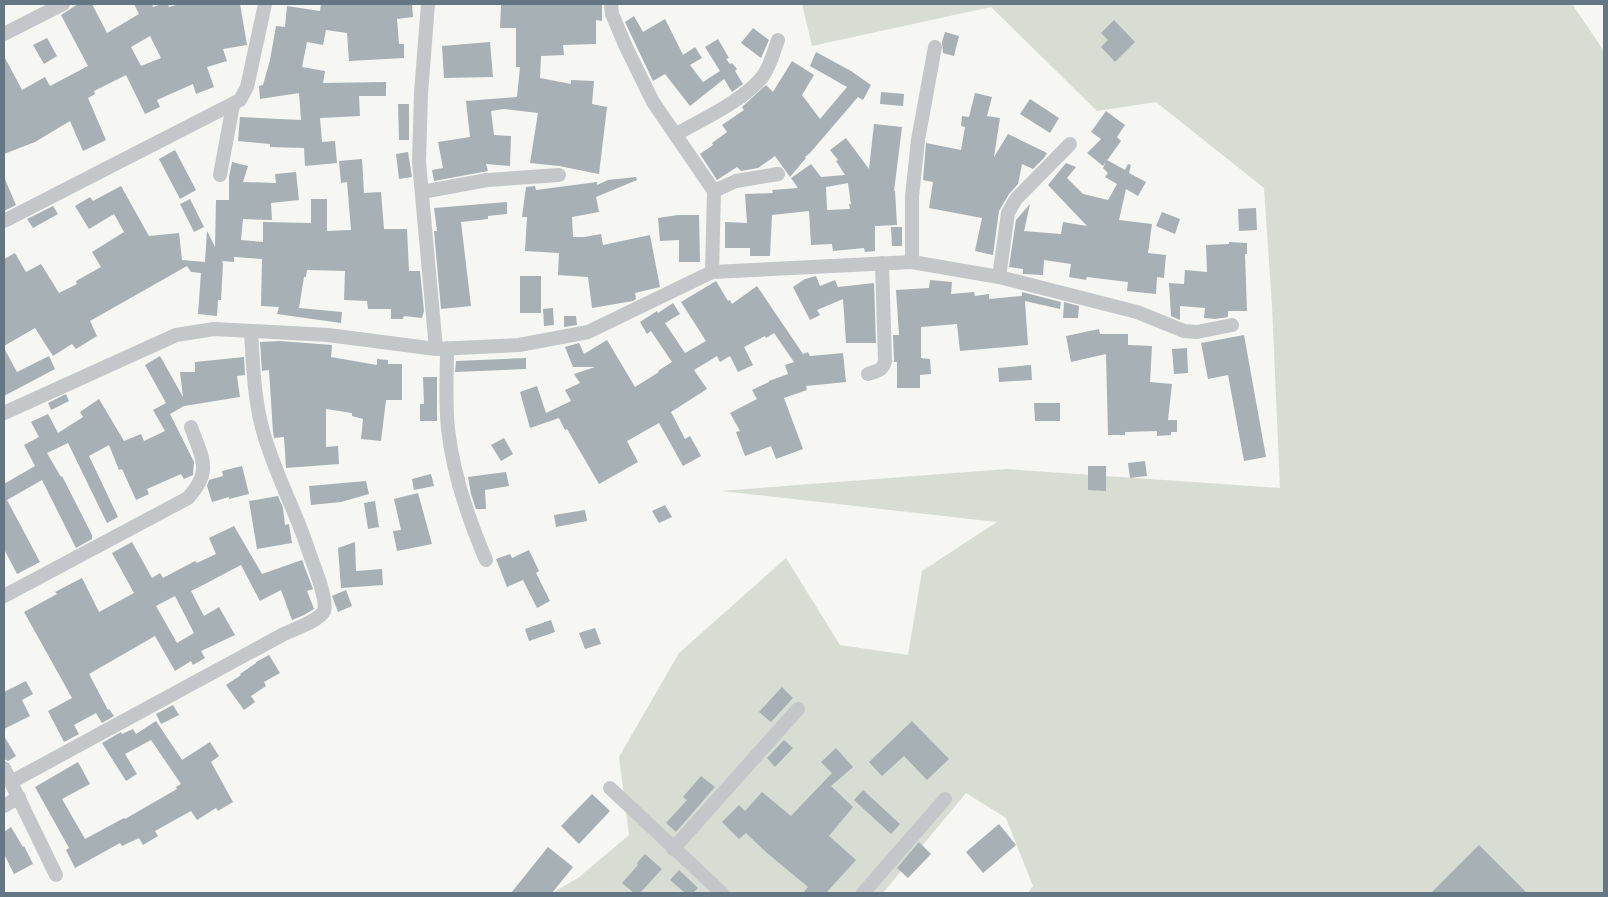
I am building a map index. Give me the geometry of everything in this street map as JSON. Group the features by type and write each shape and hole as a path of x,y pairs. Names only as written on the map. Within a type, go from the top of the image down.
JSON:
{"street":[{"path":"4,34 63,4"},
{"path":"4,221 240,100 246,87 265,4"},
{"path":"428,4 421,93 419,162 422,192 441,348 448,428 456,476 469,520 486,560"},
{"path":"611,4 612,14 626,47 653,102 714,192 712,272"},
{"path":"676,134 729,104 755,84 764,75 778,40"},
{"path":"912,262 912,196 918,140 935,47"},
{"path":"220,175 233,104"},
{"path":"999,276 1008,213 1012,205 1070,144"},
{"path":"714,192 736,181 778,174"},
{"path":"422,192 487,180 559,175"},
{"path":"4,413 176,335 214,329 328,335 441,348 519,345 588,332 712,272 912,262 999,276 1137,312 1184,331 1216,330 1232,325"},
{"path":"868,374 881,370 884,367 885,361 882,263"},
{"path":"11,782 273,640 320,617 324,610 325,604 304,536 263,432 256,400 250,332"},
{"path":"4,596 188,498 201,482 204,472 203,460 190,427"},
{"path":"673,848 798,709"},
{"path":"4,768 56,875"},
{"path":"610,788 722,893"},
{"path":"4,806 19,797"},
{"path":"863,893 945,800"}],"shaded area":[{"path":"802,4 1572,4 1604,51 1604,893 1028,893 1033,886 1006,818 966,793 883,893 552,893 578,878 629,835 619,757 679,653 786,558 840,645 908,655 922,571 997,522 721,491 1007,469 1280,488 1272,306 1264,188 1156,102 1097,111 991,7 812,46"}],"building":[{"path":"78,4 92,4 107,33 139,14 134,4 152,4 153,7 168,4 169,7 180,4 240,4 247,45 223,49 227,61 207,67 214,87 196,94 193,84 157,100 160,107 145,114 126,75 94,91 95,94 88,98 106,140 83,151 70,121 35,142 4,154 4,56 22,90 45,77 50,86 88,66 61,15","holes":["150,36 161,58 141,66 131,47"]},
{"path":"321,4 412,4 413,17 397,19 399,44 404,44 404,58 349,61 347,33 326,30 323,45 307,42 302,67 325,71 323,83 386,82 386,96 359,96 360,116 320,118 322,142 335,141 337,163 305,166 304,148 270,147 270,144 238,141 240,117 301,120 299,93 260,99 259,86 263,85 276,26 285,27 287,6 320,11"},
{"path":"501,4 602,4 602,21 596,20 596,44 563,45 564,55 541,56 540,78 571,84 571,80 594,81 592,104 607,107 599,174 559,166 530,163 538,113 504,109 491,111 494,135 511,136 510,166 486,164 488,171 434,181 432,170 443,168 438,142 470,137 466,101 517,97 520,67 516,67 516,28 500,28"},
{"path":"634,16 643,32 665,19 683,55 695,47 702,58 690,65 703,82 720,71 705,47 718,39 729,58 726,59 737,69 735,71 743,84 732,92 724,79 690,106 665,74 653,81 625,22"},
{"path":"1114,20 1135,42 1115,62 1101,47 1108,40 1101,33"},
{"path":"753,28 769,40 761,58 741,43"},
{"path":"945,32 959,36 954,56 943,53 942,42"},
{"path":"47,38 57,56 44,64 33,45"},
{"path":"490,42 493,77 444,78 442,46"},
{"path":"816,52 851,71 871,85 863,100 858,97 805,157 790,177 775,156 758,168 741,171 737,167 717,180 700,154 727,132 722,125 744,110 742,107 766,85 773,92 792,61 814,75 802,95 820,119 847,87 810,66"},
{"path":"881,92 904,94 903,106 880,104"},
{"path":"975,93 992,97 987,116 1000,118 994,157 1008,134 1047,153 1033,169 1022,164 1018,184 1009,194 999,211 993,255 975,251 982,218 929,208 933,182 923,180 926,143 961,150 965,127 961,126 962,116 969,117"},
{"path":"1030,99 1059,118 1050,133 1020,114"},
{"path":"398,104 409,104 409,140 399,140"},
{"path":"1106,111 1125,125 1117,137 1121,141 1103,166 1087,153 1101,139 1091,132"},
{"path":"874,124 902,127 894,191 897,225 875,226 875,251 865,252 864,248 833,251 832,244 811,245 809,211 772,215 770,256 750,256 750,248 725,248 725,222 747,223 745,194 773,193 772,190 798,188 791,178 811,164 821,177 845,175 836,161 838,160 830,150 846,138 869,169","holes":["848,183 851,204 849,204 850,209 827,210 826,187"]},
{"path":"175,150 196,190 180,199 159,159"},
{"path":"408,152 412,177 399,179 396,154"},
{"path":"362,159 364,193 381,192 384,229 407,229 409,271 420,271 424,311 422,318 404,316 403,319 391,319 391,309 368,309 367,301 344,300 345,271 307,270 299,308 342,312 341,323 277,314 279,307 261,306 262,259 234,257 234,262 222,261 221,300 218,300 217,316 198,314 201,273 191,272 187,266 90,321 97,336 76,349 72,344 53,356 35,328 4,346 4,259 15,253 26,272 41,264 59,293 77,284 76,281 101,267 92,252 124,232 114,214 89,229 75,206 90,197 93,201 121,186 149,236 179,233 182,260 205,262 207,231 215,247 216,200 229,200 229,177 232,162 248,166 243,182 276,183 275,174 296,172 299,200 271,203 272,220 243,219 241,240 263,242 263,222 311,223 311,199 327,199 327,231 351,230 347,182 341,183 339,161"},
{"path":"1107,160 1125,170 1128,164 1131,165 1129,173 1146,182 1138,196 1126,189 1119,220 1152,224 1148,253 1166,255 1164,278 1157,277 1156,294 1127,291 1128,282 1087,277 1086,280 1069,277 1071,264 1044,260 1043,275 1023,274 1023,269 1009,267 1016,220 1030,204 1024,231 1061,234 1063,222 1087,226 1048,185 1066,163 1076,167 1067,178 1083,194 1108,200 1117,184 1105,177 1108,173 1103,168"},
{"path":"4,177 16,205 4,211"},
{"path":"636,177 637,180 596,197 599,212 572,217 573,237 601,234 603,245 650,235 660,287 635,293 636,299 633,301 592,308 588,277 558,275 559,253 525,251 527,217 522,217 526,187 535,186 536,190 597,182 597,185 608,180"},
{"path":"190,199 204,227 194,232 180,204"},
{"path":"507,202 507,214 488,216 488,219 461,222 471,306 441,309 434,231 437,231 434,208"},
{"path":"53,206 58,214 33,228 27,219"},
{"path":"1256,208 1257,230 1239,231 1238,209"},
{"path":"1162,212 1180,219 1175,234 1156,226"},
{"path":"678,215 699,215 700,262 679,262 679,240 660,241 658,218"},
{"path":"891,227 902,227 902,246 892,246"},
{"path":"1229,242 1247,243 1247,254 1245,254 1247,311 1228,311 1228,317 1215,319 1204,318 1205,308 1180,306 1180,320 1171,316 1169,283 1184,284 1185,270 1207,272 1206,245 1229,244"},
{"path":"520,276 541,276 541,313 520,313"},
{"path":"816,276 820,286 835,280 838,287 874,283 876,343 846,343 843,299 817,310 820,315 810,320 793,287 805,279"},
{"path":"930,280 952,282 951,294 974,292 975,296 989,294 989,299 1022,296 1022,292 1061,302 1060,309 1025,301 1028,345 960,351 957,324 921,327 921,358 930,359 931,374 920,375 920,388 897,388 897,362 894,362 893,335 899,335 896,290 929,288"},
{"path":"716,281 728,301 730,300 732,304 757,286 803,354 808,352 810,356 843,353 846,382 806,386 807,390 784,398 803,449 776,459 771,446 745,456 736,432 740,431 730,413 757,399 752,390 788,374 785,365 794,362 774,333 744,347 753,365 738,372 730,356 720,362 717,356 694,370 707,389 671,412 685,439 690,436 701,456 683,466 659,423 627,441 638,462 599,484 559,418 530,428 520,392 537,386 546,413 571,401 565,390 580,383 574,374 595,367 573,367 565,347 579,343 584,354 607,340 635,387 672,362 651,331 647,334 640,322 673,303 680,314 665,323 685,353 706,341 681,302"},
{"path":"1064,302 1079,306 1078,318 1063,318"},
{"path":"553,308 554,325 544,326 543,309"},
{"path":"564,316 576,316 577,325 564,327"},
{"path":"1099,329 1100,334 1128,334 1128,345 1152,346 1150,382 1172,384 1168,420 1177,420 1177,432 1171,432 1171,435 1157,436 1157,431 1125,432 1125,435 1108,435 1106,354 1071,362 1066,336"},
{"path":"1244,335 1266,457 1244,461 1228,375 1208,379 1201,343"},
{"path":"280,341 332,345 331,357 377,365 377,359 388,360 388,364 402,364 402,400 386,400 381,441 361,439 363,419 352,416 352,413 326,409 326,447 338,446 339,464 286,468 284,437 274,438 269,370 262,371 260,342"},
{"path":"4,348 17,372 49,356 55,369 4,396"},
{"path":"1187,348 1188,373 1174,374 1172,349"},
{"path":"160,356 183,397 180,372 195,372 195,362 244,357 245,375 237,376 240,397 184,406 170,414 194,462 193,475 184,479 181,474 147,489 149,494 136,500 122,469 119,470 109,445 89,456 118,517 107,523 68,443 47,453 62,476 92,535 92,539 76,548 42,480 7,500 40,562 17,574 4,549 4,484 35,466 24,445 39,437 31,422 48,414 58,433 83,417 80,412 99,399 124,441 141,434 144,441 165,431 153,410 166,403 145,365"},
{"path":"526,358 526,369 455,372 456,361"},
{"path":"1031,365 1032,380 999,382 998,368"},
{"path":"423,377 437,377 437,421 420,421 420,404 424,404"},
{"path":"66,394 69,401 51,410 48,403"},
{"path":"1034,403 1060,403 1060,421 1035,421"},
{"path":"504,438 513,454 501,461 491,445"},
{"path":"1145,461 1147,476 1130,478 1128,463"},
{"path":"242,466 249,494 212,502 207,486 209,480 223,476 222,471"},
{"path":"1088,466 1106,466 1106,491 1088,490"},
{"path":"506,472 509,486 485,490 486,509 476,509 468,477"},
{"path":"431,474 434,486 414,490 412,479"},
{"path":"366,481 369,494 341,502 311,505 309,486"},
{"path":"418,493 432,544 397,551 393,531 401,530 394,499"},
{"path":"278,496 283,508 285,525 289,524 292,543 257,549 249,501"},
{"path":"375,501 379,527 368,529 364,503"},
{"path":"665,505 672,517 659,523 652,511"},
{"path":"585,510 587,521 556,527 554,515"},
{"path":"234,526 262,574 302,560 313,589 307,591 314,609 292,620 281,590 260,601 241,565 191,591 204,616 219,607 235,635 201,651 205,658 193,665 191,661 175,671 155,636 89,674 108,710 114,716 102,723 96,713 74,725 79,734 64,742 48,711 72,698 24,612 57,594 55,592 82,578 99,612 134,593 112,553 132,542 152,578 160,573 163,578 195,561 197,563 216,554 209,538","holes":["175,596 194,633 177,643 156,606"]},
{"path":"355,542 356,571 382,569 383,585 341,588 338,548"},
{"path":"529,550 539,571 536,573 550,601 537,608 523,580 507,587 496,559 510,554 512,558"},
{"path":"346,590 352,606 338,612 332,596"},
{"path":"551,620 555,632 529,641 525,629"},
{"path":"595,628 601,644 585,649 579,633"},
{"path":"269,655 280,673 264,682 266,686 251,696 255,702 244,710 226,685 256,662"},
{"path":"26,681 33,694 22,700 30,716 4,729 4,692"},
{"path":"782,687 793,698 771,722 759,712"},
{"path":"173,705 179,715 161,724 156,714"},
{"path":"156,721 182,760 210,742 219,756 211,762 233,802 218,811 216,808 197,820 191,811 155,831 158,836 143,845 139,838 122,846 120,843 75,868 66,850 69,848 35,787 78,762 90,784 62,799 85,839 125,819 177,789 176,787 181,784 151,740 125,754 137,774 126,781 102,743 121,732 122,734 133,729 136,734"},
{"path":"912,721 949,759 927,780 904,756 882,776 869,762"},
{"path":"4,736 16,756 8,761 4,759"},
{"path":"784,740 793,748 775,767 767,758"},
{"path":"836,748 853,767 831,786 853,807 829,836 856,860 826,893 803,893 808,887 746,833 739,839 722,822 739,805 745,811 762,792 791,816 832,773 821,762"},
{"path":"701,776 715,787 676,832 666,823 687,800 683,797"},
{"path":"863,790 900,824 891,834 854,800"},
{"path":"592,794 610,811 579,844 561,826"},
{"path":"999,824 1016,845 983,873 966,852"},
{"path":"11,827 33,864 14,874 4,854 4,832"},
{"path":"919,842 931,854 908,878 897,868"},
{"path":"1479,845 1527,893 1431,893"},
{"path":"548,847 573,867 552,893 511,893"},
{"path":"645,854 662,869 640,893 634,893 622,883"},
{"path":"679,870 698,888 693,893 685,893 670,880"}]}
